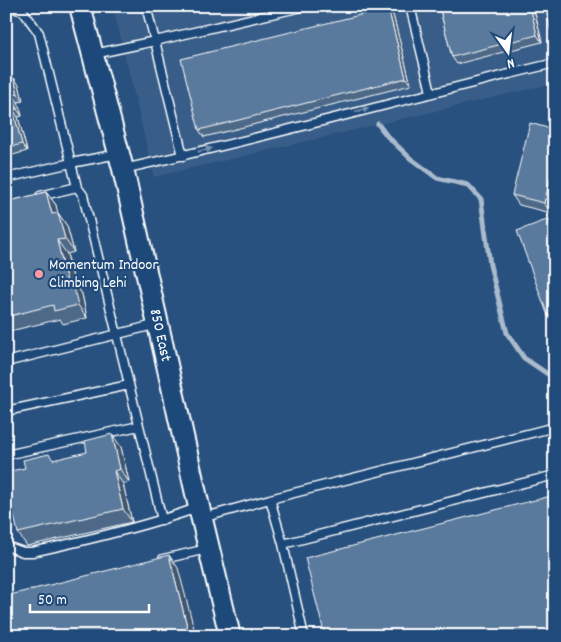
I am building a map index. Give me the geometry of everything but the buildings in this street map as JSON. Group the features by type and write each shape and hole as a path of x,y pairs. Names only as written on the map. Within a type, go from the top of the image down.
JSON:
{"main road":[{"name":"850 East","path":"80,6 121,161 200,513 230,636"}],"lane":[{"path":"6,6 23,11 39,33 76,187 83,195 162,520"},
{"path":"146,6 183,156"},
{"path":"93,54 306,6"},
{"path":"410,6 431,92"},
{"path":"550,6 555,28"},
{"path":"6,178 71,163 183,156 555,62"},
{"path":"33,198 76,187"},
{"path":"6,362 158,324"},
{"path":"6,411 129,385"},
{"path":"6,455 139,426"},
{"path":"6,545 23,552 32,552 98,538 162,520 270,500 555,427"},
{"path":"283,544 555,475"},
{"path":"270,500 283,544 304,636"},
{"path":"154,561 209,548"}],"shaded area":[{"path":"113,6 555,6 555,83 154,177"}],"waterway":[{"path":"378,124 387,136 410,158 437,178 468,185 481,199 490,265 507,333 524,358 555,379"}],"place":[{"name":"Momentum Indoor Climbing Lehi","path":"39,274"}]}
